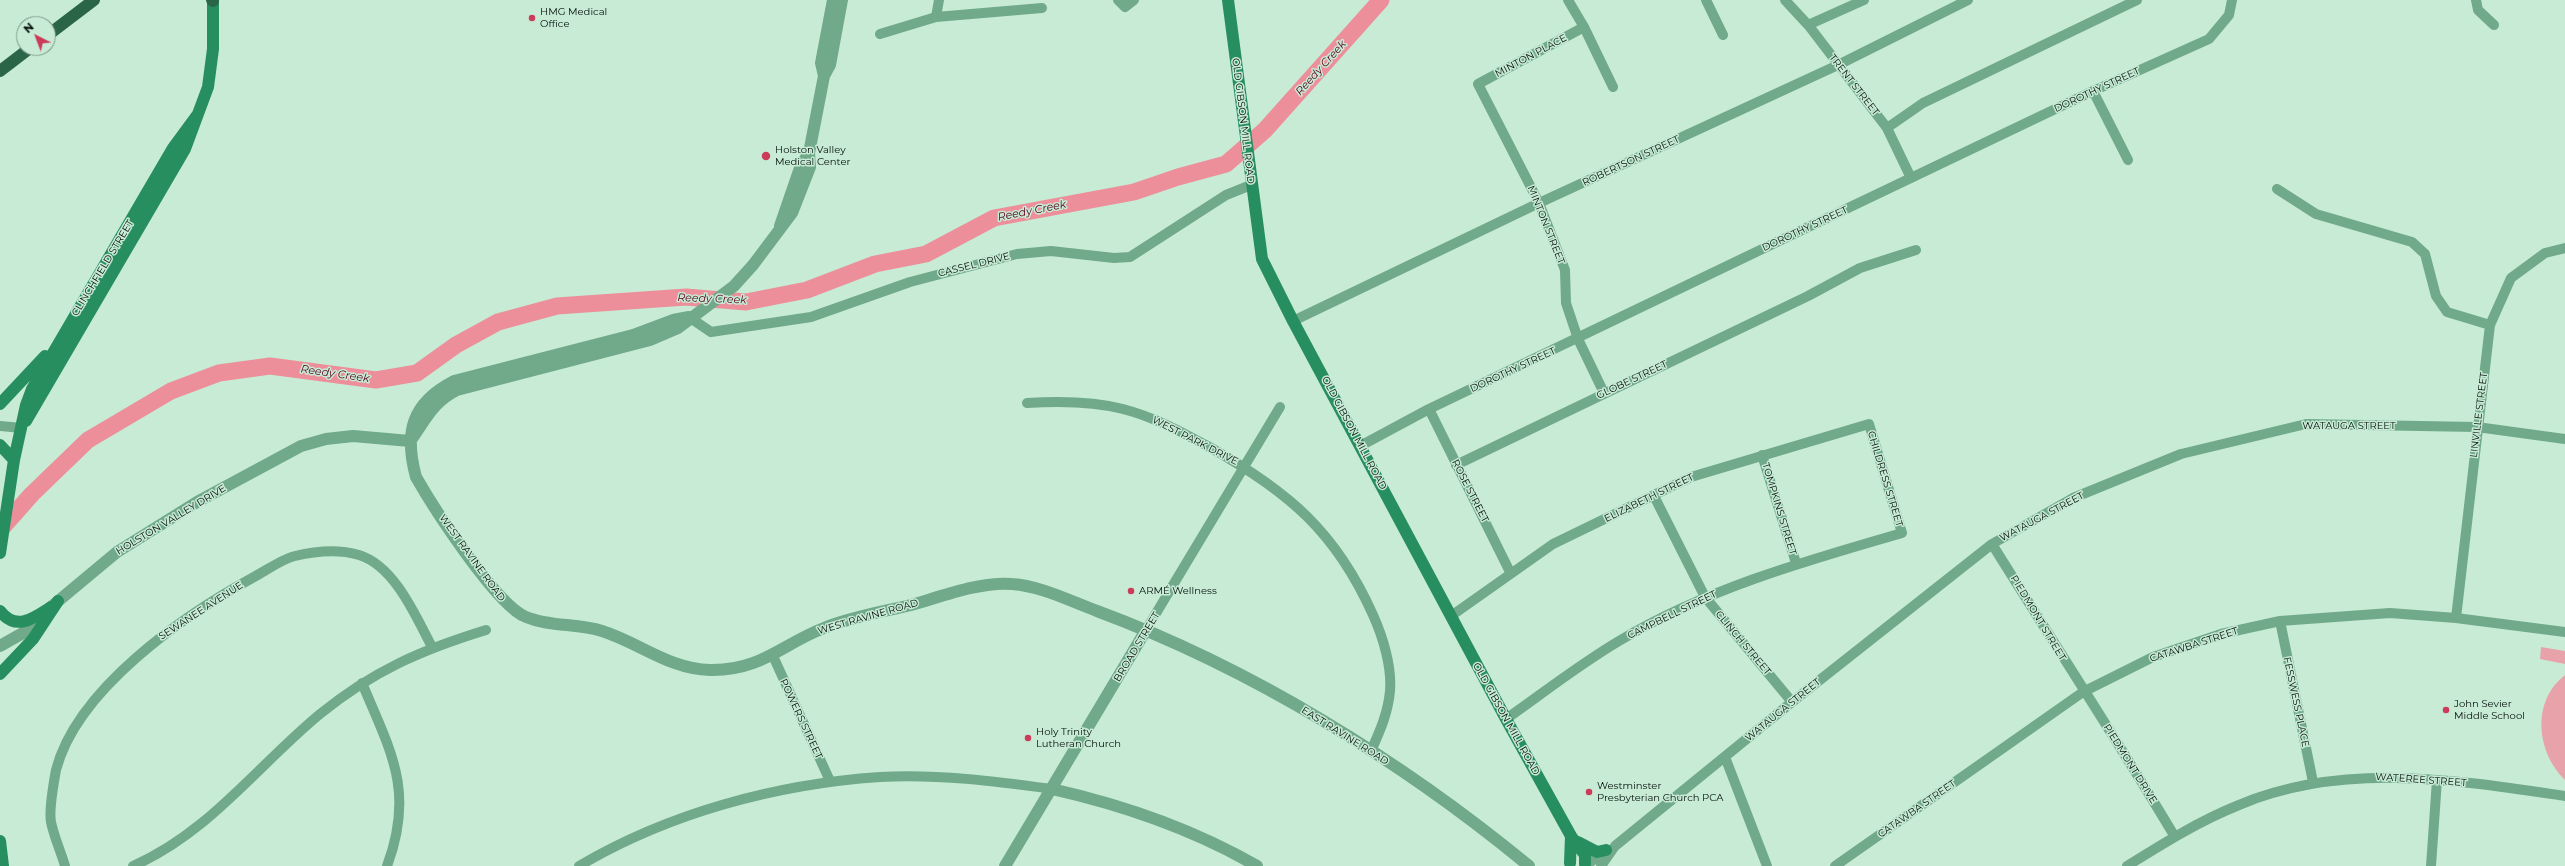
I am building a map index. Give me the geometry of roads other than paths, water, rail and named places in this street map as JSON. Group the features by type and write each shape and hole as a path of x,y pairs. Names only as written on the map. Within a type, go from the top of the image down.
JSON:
{"highway":[{"path":"56,29 94,0"},
{"path":"0,71 20,56"}],"main road":[{"name":"CLINCHFIELD STREET","path":"22,428 183,154 208,87 213,49 213,0"},
{"name":"OLD GIBSON MILL ROAD","path":"1228,0 1251,185 1262,259 1293,321 1362,446 1506,719 1571,836 1584,855 1586,865"},
{"name":"CLINCHFIELD STREET","path":"0,553 14,460 32,389 173,148 198,114"},
{"path":"0,404 60,340"},
{"path":"0,445 14,460"},
{"path":"0,611 4,616 16,623 28,622 55,604"},
{"path":"0,674 33,639 55,604"},
{"path":"1586,865 1568,865 1571,836 1597,852 1610,848"},
{"path":"0,840 3,866"}],"street":[{"name":"WEST RAVINE ROAD","path":"824,76 821,63 832,0"},
{"name":"WEST RAVINE ROAD","path":"842,0 830,65 824,76 808,153 801,165 780,227 753,266 734,286 693,315 674,320 633,335 454,381 432,394 421,407 411,425 411,460 416,477 424,491 500,599 523,616 540,622 599,630 684,667 710,670 743,666 773,656 825,627 1000,583 1014,584 1046,592 1146,630"},
{"path":"936,17 939,0"},
{"path":"1118,0 1125,7 1134,0"},
{"path":"1568,0 1584,27 1613,87"},
{"path":"1706,0 1723,35"},
{"name":"TRENT STREET","path":"1785,0 1808,25 1887,128 1911,178"},
{"path":"1808,25 1864,0"},
{"name":"ROBERTSON STREET","path":"1293,321 1539,203 1838,65 1958,2 1968,0"},
{"path":"1887,128 1923,103 2137,0"},
{"name":"DOROTHY STREET","path":"1362,446 1429,409 1578,339 1911,178 2093,91 2210,40 2229,15 2232,0"},
{"path":"2476,0 2478,10 2494,25"},
{"path":"880,34 936,17 1042,8"},
{"name":"MINTON PLACE","path":"1478,84 1584,27"},
{"name":"MINTON STREET","path":"1478,84 1539,203 1565,270 1566,303 1578,339 1604,393"},
{"path":"2093,91 2128,160"},
{"name":"CASSEL DRIVE","path":"693,315 712,332 803,319 918,280 1017,254 1051,251 1114,258 1130,257 1144,250 1226,194 1251,185"},
{"path":"2277,189 2316,214 2412,242 2425,254 2436,296 2447,312 2490,325"},
{"name":"LINVILLE STREET","path":"2456,618 2490,325 2511,278 2545,253 2565,248"},
{"name":"GLOBE STREET","path":"1456,465 1808,296 1860,268 1916,250"},
{"name":"WEST PARK DRIVE","path":"1027,403 1085,403 1122,409 1155,419 1244,467 1274,486 1313,521 1346,560 1363,592 1378,627 1387,657 1390,690 1384,722 1371,751"},
{"name":"BROAD STREET","path":"1006,866 1280,407"},
{"name":"ROSE STREET","path":"1429,409 1510,572"},
{"name":"ELIZABETH STREET","path":"1451,616 1510,572 1553,544 1654,496 1691,476 1869,424"},
{"name":"CHILDRESS STREET","path":"1869,424 1902,533"},
{"name":"WATAUGA STREET","path":"1586,865 1725,758 1792,702 1992,544 2073,498 2181,454 2306,424 2477,427 2565,439"},
{"path":"0,426 22,428"},
{"name":"HOLSTON VALLEY DRIVE","path":"0,646 30,630 55,604 117,552 197,502 301,446 326,439 353,436 410,441"},
{"name":"TOMPKINS STREET","path":"1762,455 1796,563"},
{"name":"CLINCH STREET","path":"1654,496 1705,597 1792,702"},
{"name":"CAMPBELL STREET","path":"1506,719 1619,641 1705,597 1796,563 1902,533"},
{"name":"PIEDMONT STREET","path":"1992,544 2083,692"},
{"name":"SEWANEE AVENUE","path":"65,866 51,820 56,770 74,729 102,690 167,632 229,590 294,556 330,550 360,556 386,572 404,594 432,646"},
{"name":"CATAWBA STREET","path":"1835,866 2083,692 2153,657 2221,634 2280,621 2390,613 2456,618 2565,632"},
{"name":"FESSWESS PLACE","path":"2280,621 2313,782"},
{"path":"133,866 149,859 219,810 320,714 362,683 432,646 486,630"},
{"name":"EAST RAVINE ROAD","path":"1146,630 1266,688 1371,751 1474,823 1529,866"},
{"name":"POWERS STREET","path":"773,656 830,782"},
{"path":"362,683 398,775 400,821 387,866"},
{"name":"PIEDMONT DRIVE","path":"2083,692 2126,755 2175,837"},
{"path":"1725,758 1767,866"},
{"name":"WATEREE STREET","path":"2127,866 2175,837 2240,804 2313,782 2376,776 2437,780 2565,796"},
{"path":"579,866 642,834 678,819 776,791 830,782 882,777 936,777 976,779 1052,789 1110,803 1161,820 1257,866"},
{"path":"2431,866 2437,780"},
{"name":"WATAUGA STREET","path":"1602,866 1610,848"}],"waterway":[{"name":"Reedy Creek","path":"0,530 32,494 88,440 171,391 219,373 270,366 376,380 417,373 456,345 498,322 557,306 686,297 746,302 807,290 875,264 926,254 994,218 1134,192 1178,177 1226,164 1265,130 1381,0"}],"place":[{"name":"HMG Medical Office","path":"532,18"},
{"name":"Holston Valley Medical Center","path":"766,156"},
{"name":"ARMÉ Wellness","path":"1131,591"},
{"name":"John Sevier Middle School","path":"2446,710"},
{"name":"Holy Trinity Lutheran Church","path":"1028,738"},
{"name":"Westminster Presbyterian Church PCA","path":"1589,792"}]}
